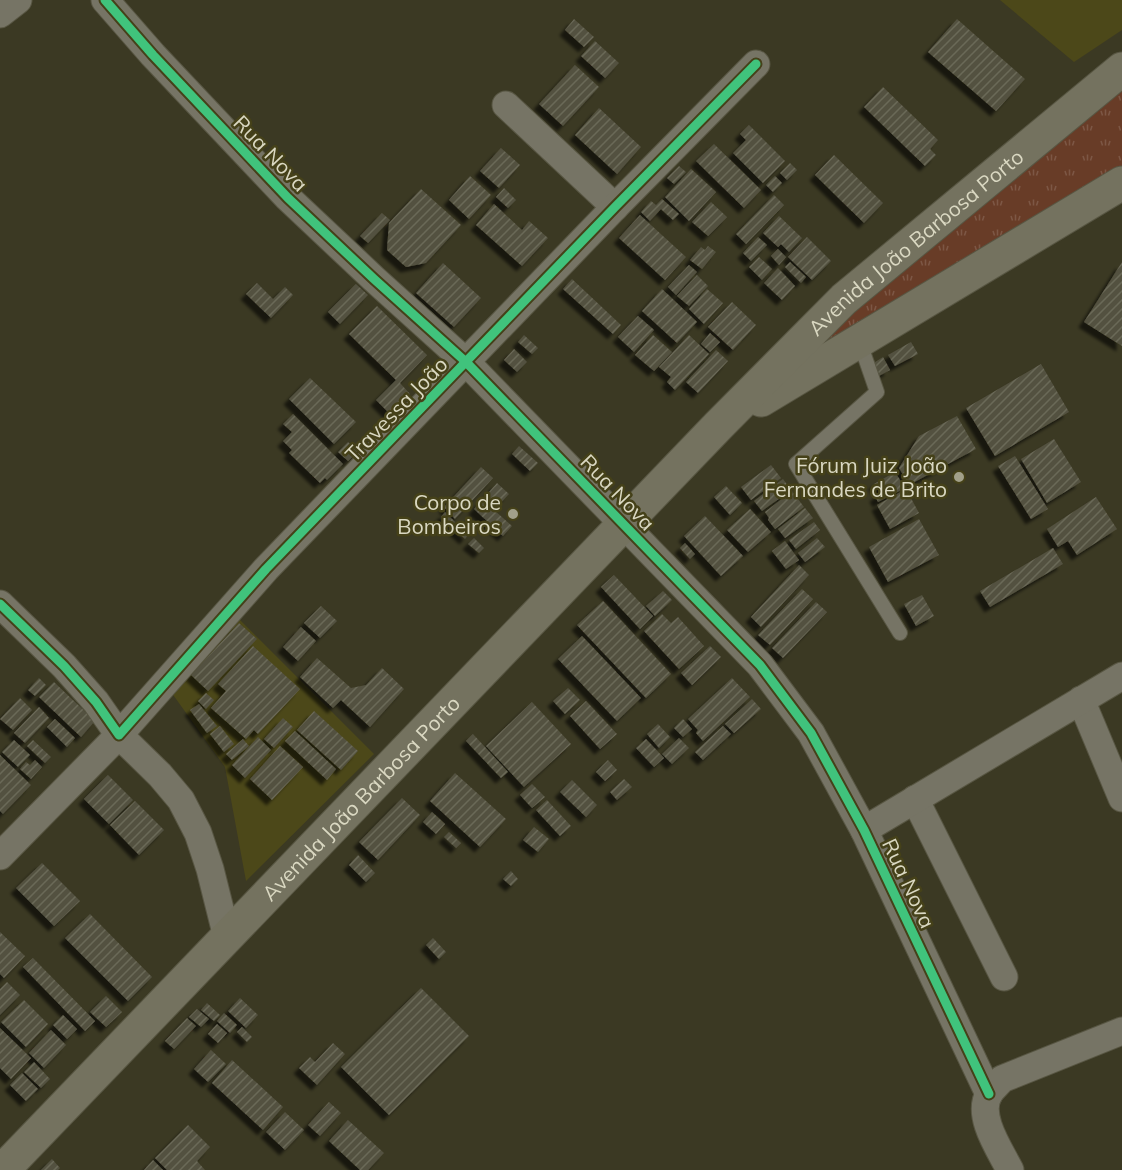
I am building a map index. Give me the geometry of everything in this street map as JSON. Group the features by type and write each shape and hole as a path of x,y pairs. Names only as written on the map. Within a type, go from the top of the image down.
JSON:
{"main road":[{"name":"Avenida João Barbosa Porto","path":"3,1170 718,426 844,299 1122,69"},
{"name":"Avenida João Barbosa Porto","path":"718,426 1122,183"}],"street":[{"path":"0,14 18,0"},
{"name":"Rua Nova","path":"105,0 153,55 288,198 466,362 760,665 811,733 864,830 989,1094"},
{"name":"Travessa João","path":"0,856 119,735 267,569 615,207 756,64"},
{"path":"506,105 615,207"},
{"path":"0,604 64,666 96,702 119,735 160,775 181,800 198,833 227,937"},
{"path":"864,830 1122,676"},
{"path":"1081,700 1122,798"},
{"path":"915,799 1004,976"},
{"path":"1010,1170 988,1125 984,1109 989,1094 1002,1079 1122,1031"}],"lane":[{"path":"859,340 877,392 796,464 900,633"}],"shaded area":[{"path":"1000,0 1122,0 1122,30 1074,62"},
{"path":"238,618 374,754 246,881 225,767 171,692"}],"green space":[{"path":"1122,90 1122,167 772,381"}],"building":[{"path":"574,19 594,37 584,47 565,30"},
{"path":"957,19 1025,79 996,111 928,52"},
{"path":"595,41 619,63 605,78 581,56"},
{"path":"575,65 599,87 563,126 539,104"},
{"path":"883,87 938,140 930,149 936,155 925,166 864,107"},
{"path":"599,108 641,147 617,174 575,135"},
{"path":"749,125 785,161 763,183 733,153 746,140 740,134"},
{"path":"714,144 761,190 744,208 696,161"},
{"path":"501,148 520,165 499,188 480,171"},
{"path":"834,155 883,203 864,223 815,175"},
{"path":"790,163 797,170 787,180 780,173"},
{"path":"679,166 686,172 674,184 667,178"},
{"path":"691,169 716,192 689,221 665,197"},
{"path":"470,176 491,195 469,219 449,200"},
{"path":"775,176 782,183 773,192 766,185"},
{"path":"504,188 516,200 508,208 496,197"},
{"path":"421,189 461,225 426,263 406,267 387,250 389,223"},
{"path":"774,195 784,205 746,244 736,234"},
{"path":"662,199 679,214 673,220 661,209 650,221 641,212 651,201 656,205"},
{"path":"711,202 727,217 708,236 692,222"},
{"path":"494,204 522,230 529,221 548,238 522,266 476,225"},
{"path":"382,213 390,220 368,243 360,236"},
{"path":"640,215 686,257 665,280 619,238"},
{"path":"779,216 802,238 789,252 781,244 778,247 763,233"},
{"path":"758,237 767,245 751,261 743,253"},
{"path":"807,237 831,261 812,280 788,257"},
{"path":"708,246 716,252 702,269 690,260 701,247 705,250"},
{"path":"778,249 786,257 779,265 771,256"},
{"path":"759,257 772,269 762,280 749,267"},
{"path":"790,262 806,277 801,283 785,267"},
{"path":"1122,262 1122,346 1084,322"},
{"path":"443,263 481,298 454,327 416,293"},
{"path":"689,265 697,272 676,295 668,287"},
{"path":"778,268 795,286 782,300 764,283"},
{"path":"697,275 708,286 689,306 677,296"},
{"path":"572,279 621,325 613,334 563,289"},
{"path":"257,283 273,299 285,287 293,295 271,318 246,294"},
{"path":"356,284 368,295 340,324 328,312"},
{"path":"662,289 697,322 677,343 642,311"},
{"path":"707,289 723,303 704,324 689,309"},
{"path":"732,302 756,325 733,350 708,327"},
{"path":"377,306 427,355 400,383 410,394 390,414 376,400 396,380 349,334"},
{"path":"638,316 654,330 634,352 618,337"},
{"path":"710,333 720,342 710,352 701,344"},
{"path":"524,335 538,348 532,354 518,342"},
{"path":"653,335 672,352 654,371 635,355"},
{"path":"689,335 709,354 675,390 667,382 671,377 659,367"},
{"path":"911,342 918,354 895,366 888,355"},
{"path":"514,349 527,362 517,372 504,360"},
{"path":"716,350 728,361 698,393 686,382"},
{"path":"883,357 890,370 879,376 872,364"},
{"path":"1041,364 1069,412 995,456 966,408"},
{"path":"310,378 356,422 334,444 289,399"},
{"path":"293,414 343,464 327,480 325,478 320,483 289,453 292,450 283,441 292,432 283,424"},
{"path":"957,416 976,449 909,485 899,468 919,436"},
{"path":"1054,439 1081,482 1047,503 1021,459"},
{"path":"348,442 358,451 348,461 338,452"},
{"path":"519,446 538,463 530,471 512,454"},
{"path":"1015,456 1048,509 1031,519 998,466"},
{"path":"771,465 781,478 751,500 741,487"},
{"path":"481,467 493,478 455,519 444,507"},
{"path":"895,472 905,488 878,502 875,496 880,493 874,484"},
{"path":"783,479 791,490 762,511 754,501"},
{"path":"497,483 509,494 494,510 512,526 503,536 474,509"},
{"path":"726,486 742,503 730,515 714,497"},
{"path":"906,489 919,513 890,529 877,505"},
{"path":"792,491 804,507 775,529 765,512"},
{"path":"1096,497 1117,529 1077,555 1068,541 1058,547 1047,529"},
{"path":"805,508 813,518 785,538 778,529"},
{"path":"750,509 771,532 748,552 727,530"},
{"path":"445,512 455,522 451,527 441,517"},
{"path":"705,516 743,556 721,576 684,536"},
{"path":"919,519 939,555 888,582 869,547"},
{"path":"814,522 820,530 796,549 789,540"},
{"path":"459,524 469,534 465,539 454,529"},
{"path":"474,538 484,548 479,553 468,544"},
{"path":"817,538 825,547 805,562 798,553"},
{"path":"785,541 799,560 786,569 772,551"},
{"path":"685,543 695,554 690,559 680,548"},
{"path":"1053,548 1063,564 990,607 980,591"},
{"path":"799,565 809,575 761,627 751,617"},
{"path":"614,575 653,616 640,629 601,587"},
{"path":"802,589 813,599 770,645 758,635"},
{"path":"663,591 672,600 655,616 646,606"},
{"path":"922,595 934,616 916,626 904,604"},
{"path":"603,601 671,674 646,698 577,625"},
{"path":"816,602 827,612 783,658 772,648"},
{"path":"321,606 337,621 320,638 304,623"},
{"path":"662,614 671,623 678,617 704,646 679,669 644,631"},
{"path":"239,623 257,639 208,691 191,675"},
{"path":"301,627 316,641 298,661 283,647"},
{"path":"582,636 641,698 617,721 558,659"},
{"path":"253,646 300,689 258,734 254,730 246,739 211,708 226,691 218,684"},
{"path":"710,646 721,657 692,685 681,673"},
{"path":"317,658 351,688 366,685 382,668 404,689 370,727 341,700 333,708 300,677"},
{"path":"39,678 46,685 35,696 28,690"},
{"path":"732,678 750,697 703,741 696,733 698,730 688,719"},
{"path":"54,682 95,721 81,737 39,697"},
{"path":"568,688 580,700 565,714 553,701"},
{"path":"206,693 214,700 206,709 198,701"},
{"path":"20,698 32,710 13,730 0,719"},
{"path":"752,699 761,709 734,733 725,724"},
{"path":"586,701 617,734 600,749 570,716"},
{"path":"532,702 571,744 524,787 486,746"},
{"path":"199,704 217,726 207,733 190,710"},
{"path":"39,707 49,718 25,743 14,733"},
{"path":"314,711 358,751 341,770 297,730"},
{"path":"283,718 293,727 274,748 264,739"},
{"path":"55,719 75,738 67,747 47,727"},
{"path":"683,719 692,729 683,737 674,728"},
{"path":"658,724 670,737 659,748 647,734"},
{"path":"220,726 234,744 224,752 210,734"},
{"path":"723,726 731,734 703,760 695,752"},
{"path":"295,731 336,769 327,780 285,741"},
{"path":"473,734 508,772 501,778 466,741"},
{"path":"258,737 271,750 245,778 232,765"},
{"path":"679,738 689,748 672,764 662,754"},
{"path":"243,739 249,746 232,760 226,754"},
{"path":"646,739 664,758 654,767 636,748"},
{"path":"14,740 30,755 18,767 2,752"},
{"path":"33,740 51,757 45,763 27,746"},
{"path":"280,746 303,767 272,800 250,779"},
{"path":"0,755 31,785 3,814 0,811"},
{"path":"35,760 42,767 31,779 20,769 26,762 30,765"},
{"path":"608,760 617,770 605,781 596,772"},
{"path":"455,773 506,819 480,847 430,801"},
{"path":"108,775 133,800 109,824 84,799"},
{"path":"624,779 632,787 617,800 610,792"},
{"path":"572,780 597,805 586,817 560,792"},
{"path":"532,784 545,797 532,808 520,795"},
{"path":"402,798 420,815 378,860 359,842"},
{"path":"547,800 571,826 560,836 536,810"},
{"path":"135,801 164,830 139,855 110,825"},
{"path":"432,812 445,824 436,834 423,822"},
{"path":"534,827 549,839 538,852 523,840"},
{"path":"449,832 461,843 456,848 444,837"},
{"path":"358,855 375,873 366,882 349,865"},
{"path":"42,863 80,901 54,926 16,888"},
{"path":"511,871 518,879 511,886 503,879"},
{"path":"90,914 152,977 128,1001 65,938"},
{"path":"0,932 25,956 4,978 0,974"},
{"path":"433,938 446,952 439,959 426,945"},
{"path":"33,958 95,1021 85,1031 23,967"},
{"path":"7,982 20,995 0,1015 0,989"},
{"path":"421,988 469,1036 389,1115 341,1067"},
{"path":"106,996 122,1012 106,1027 90,1012"},
{"path":"240,998 258,1015 246,1028 228,1011"},
{"path":"24,1000 48,1024 26,1047 1,1022"},
{"path":"207,1003 220,1015 214,1021 201,1010"},
{"path":"197,1009 209,1019 201,1027 189,1017"},
{"path":"224,1013 237,1025 230,1033 217,1021"},
{"path":"63,1015 77,1029 67,1039 53,1025"},
{"path":"187,1018 196,1026 174,1049 165,1041"},
{"path":"217,1024 227,1033 218,1043 208,1034"},
{"path":"242,1027 252,1037 247,1042 237,1032"},
{"path":"0,1028 31,1058 11,1079 0,1068"},
{"path":"51,1030 66,1045 44,1068 29,1053"},
{"path":"333,1043 345,1054 317,1085 299,1068 310,1057 315,1062"},
{"path":"211,1050 226,1064 208,1082 194,1069"},
{"path":"232,1060 283,1107 263,1130 212,1083"},
{"path":"34,1062 50,1079 41,1088 24,1072"},
{"path":"22,1073 38,1089 26,1101 10,1085"},
{"path":"329,1102 341,1113 320,1136 308,1125"},
{"path":"285,1112 304,1130 285,1150 266,1132"},
{"path":"348,1120 384,1153 368,1170 360,1170 329,1141"},
{"path":"188,1125 210,1147 197,1161 205,1170 167,1170 155,1158"},
{"path":"52,1159 60,1168 58,1170 41,1170"},
{"path":"153,1160 163,1170 144,1170"}],"cycle path":[{"path":"105,0 153,55 288,198 466,362 760,665 811,733 864,830 989,1094"},
{"path":"0,604 64,666 96,702 119,735 266,569 756,64"}],"place":[{"name":"Fórum Juiz João Fernandes de Brito","path":"959,477"},
{"name":"Corpo de Bombeiros","path":"513,514"}]}
